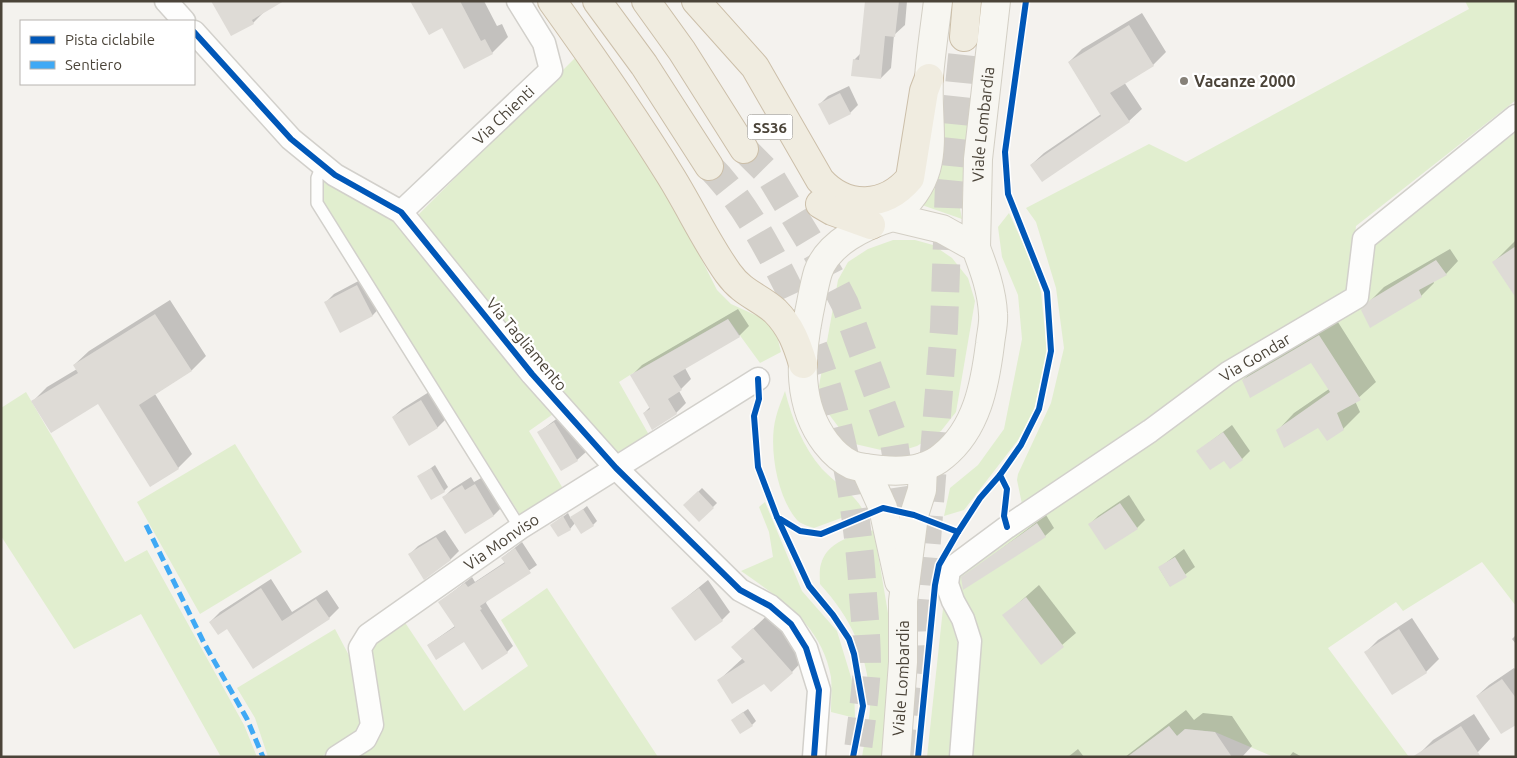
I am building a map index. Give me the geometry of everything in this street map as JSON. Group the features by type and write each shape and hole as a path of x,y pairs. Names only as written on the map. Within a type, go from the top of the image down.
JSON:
{"highway":[{"path":"552,1 630,112 688,203 716,256 738,287 774,311 788,327 796,339 803,364"},
{"path":"597,1 644,65 709,166"},
{"name":"SS36","path":"646,1 682,51 744,149"},
{"path":"694,1 755,67 820,180 830,192 846,199 861,201 889,196 901,190 910,178 924,91 929,78"},
{"name":"SS36","path":"694,1 814,200 832,211 882,221"},
{"path":"964,37 967,1"}],"main road":[{"path":"882,221 942,229 976,248 988,282 993,314 982,396 958,442 942,457 924,467 894,471 865,468 852,464 839,457 816,430 803,390 803,364 809,315 818,271 830,252 847,239 882,221 908,204 924,176 932,144 929,78 938,1"},
{"name":"Viale Lombardia","path":"976,248 978,159 996,1"},
{"name":"Viale Lombardia","path":"896,757 903,662 903,601 914,515 922,490 924,467"},
{"name":"Viale Lombardia","path":"865,468 883,508 903,601"}],"street":[{"path":"166,1 183,20"},
{"name":"Via Chienti","path":"401,212 550,70 544,42 518,1"},
{"name":"Via Tagliamento","path":"195,33 291,139 322,164 401,212 532,374 616,468 740,590 770,606 791,624 806,648 819,690 814,757"},
{"name":"Via Gondar","path":"961,757 970,641 963,619 953,601 947,584 948,570 1039,505 1150,431 1228,373 1357,297 1364,239 1516,116"},
{"name":"Via Monviso","path":"337,757 365,739 372,725 360,648 368,635 520,528 758,379"}],"lane":[{"path":"322,164 317,178 317,203 520,528"}],"green space":[{"path":"1465,1 1516,1 1516,100 1356,226 1349,290 1232,360 1022,504 1017,480 1018,474 1051,403 1064,348 1056,288 1036,222 1026,208 1149,144 1186,162 1469,9"},
{"path":"578,55 673,203 717,290 731,304 764,319 776,332 781,352 760,363 728,319 630,375 619,382 649,435 616,453 542,370 417,216"},
{"path":"944,104 970,106 960,208 962,219 919,204 930,186"},
{"path":"1516,132 1516,606 1482,562 1403,611 1396,602 1328,648 1409,757 1274,757 1215,732 1185,729 1177,736 1169,726 1128,757 969,757 979,638 962,591 951,573 1233,379 1344,313 1371,247"},
{"path":"326,176 390,214 556,412 529,431 565,492 522,518 324,204 323,184"},
{"path":"1009,213 1035,270 1041,292 1047,352 1034,410 1018,440 964,510 944,516 950,488 978,465 1004,429 1022,339 1018,295 1002,257 998,227"},
{"path":"893,240 915,240 933,245 952,258 968,278 975,301 956,412 941,431 917,446 904,450 881,450 855,444 840,429 822,405 819,386 838,280 848,262 868,249"},
{"path":"785,391 795,422 809,451 822,469 850,493 863,510 814,528 797,520 790,510 779,485 773,442 776,417"},
{"path":"26,392 125,562 147,550 244,725 257,757 221,757 141,614 74,649 1,536 1,408"},
{"path":"235,444 302,552 200,614 137,502"},
{"path":"765,502 802,591 837,631 854,687 855,718 831,712 831,677 819,642 809,628 785,603 741,571 773,557 769,532 759,507"},
{"path":"874,530 890,625 884,757 862,757 870,706 865,666 856,637 849,623 820,584 820,571 824,556 835,544 850,537"},
{"path":"547,588 658,757 349,757 370,744 367,648 402,618 464,711 528,666 501,620"},
{"path":"944,599 959,647 951,757 927,757"},
{"path":"335,629 353,663 363,722 357,733 321,757 268,757 255,718 237,688"}],"building":[{"path":"211,1 284,1 252,20 254,24 231,36"},
{"path":"410,1 460,1 481,41 485,39 493,54 464,69 442,28 429,35"},
{"path":"865,1 899,1 895,37 885,36 881,79 851,76 853,59 859,60"},
{"path":"1129,25 1154,66 1110,93 1130,122 1042,182 1030,165 1101,116 1068,62"},
{"path":"840,93 851,114 829,125 818,104"},
{"path":"1516,246 1516,298 1492,262"},
{"path":"1436,260 1447,275 1419,290 1422,297 1370,328 1361,310 1370,300"},
{"path":"357,285 373,316 340,333 324,302"},
{"path":"155,314 192,371 139,405 179,469 150,487 98,404 51,433 31,401 78,373 73,365"},
{"path":"728,319 740,337 673,376 682,390 668,399 677,414 652,430 643,413 650,409 630,375"},
{"path":"1319,335 1361,400 1337,413 1344,430 1327,441 1318,428 1284,448 1276,430 1330,392 1311,363 1250,398 1242,380"},
{"path":"421,400 438,428 409,446 392,417"},
{"path":"554,422 578,461 561,471 537,432"},
{"path":"1223,432 1243,460 1230,469 1224,461 1210,470 1196,451"},
{"path":"431,468 445,492 431,500 417,476"},
{"path":"475,484 494,516 465,534 442,497 462,485 465,490"},
{"path":"698,491 714,508 699,522 683,505"},
{"path":"1120,503 1138,529 1105,550 1088,524"},
{"path":"583,509 594,526 581,534 570,517"},
{"path":"563,516 571,530 558,537 550,525"},
{"path":"1037,523 1046,537 963,590 961,577"},
{"path":"436,537 451,560 424,580 408,554"},
{"path":"515,548 531,573 480,606 482,609 480,610 508,653 482,670 464,642 436,660 427,645 455,627 438,602 465,583 468,587 505,563 501,558"},
{"path":"1175,557 1187,577 1170,587 1158,567"},
{"path":"261,588 282,621 316,599 330,619 253,669 227,629 218,635 209,622"},
{"path":"699,588 723,621 695,641 671,608"},
{"path":"1026,597 1064,647 1041,665 1002,615"},
{"path":"753,628 793,673 771,692 764,684 732,704 717,680 745,662 731,647"},
{"path":"1399,629 1427,673 1392,695 1364,652"},
{"path":"1502,679 1516,698 1516,725 1501,734 1476,696"},
{"path":"743,712 753,726 740,734 731,720"},
{"path":"1169,726 1177,736 1185,729 1215,732 1232,757 1127,757"},
{"path":"1461,726 1481,757 1412,757"}],"tunnel":[{"path":"920,627 944,328 949,184 964,37"},
{"path":"744,149 769,174 830,275 845,304 893,436 909,536"},
{"path":"709,166 737,199 753,224 795,301 826,382 837,424 847,466 854,509 860,552 866,631 867,667 857,757"},
{"path":"907,757 917,668 915,606"}],"marked path":[{"path":"146,525 204,643 247,719 263,757"}],"cycle path":[{"path":"1007,527 1004,516 1007,489 1000,475 1021,445 1039,409 1051,351 1047,292 1008,194 1005,152 1026,1"},
{"path":"195,33 291,139 335,175 401,212 532,374 616,468 740,590 770,606 791,624 806,648 819,690 814,757"},
{"path":"758,379 759,399 754,416 758,467 777,517 800,531 821,534 883,508 914,515 958,532 980,498 1000,475"},
{"path":"777,517 809,586 833,615 849,639 854,654 863,706 853,757"},
{"path":"918,757 935,585 939,565 958,532"}],"place":[{"name":"Vacanze 2000","path":"1184,81"}]}
